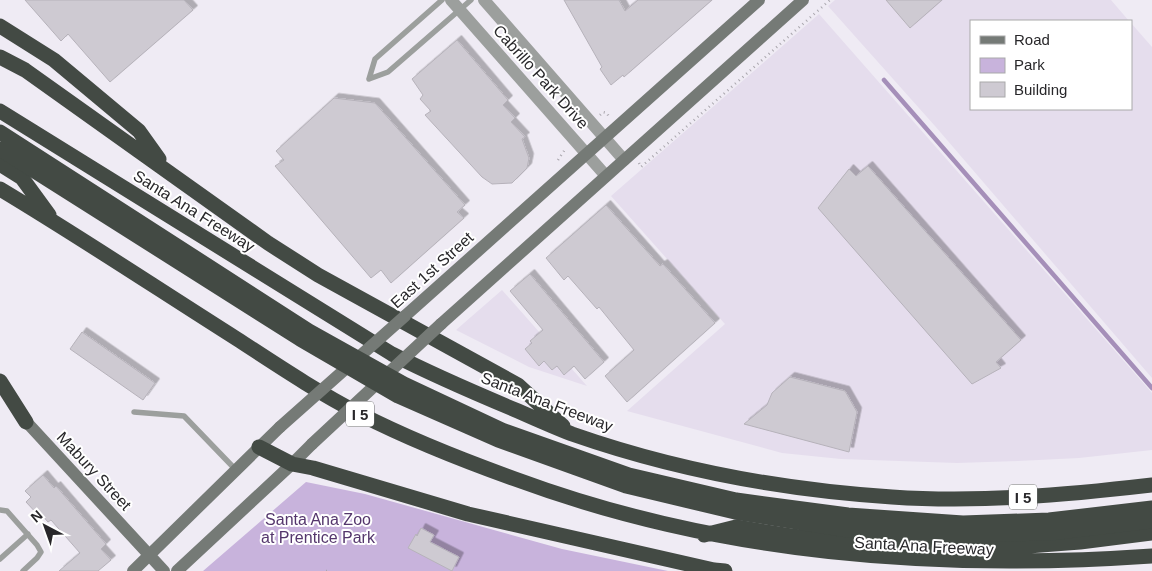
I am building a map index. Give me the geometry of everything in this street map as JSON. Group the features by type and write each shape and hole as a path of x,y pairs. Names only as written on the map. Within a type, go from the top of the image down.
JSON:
{"highway":[{"path":"3,26 54,60 139,131 166,168"},
{"path":"0,57 25,70 166,168 268,243 318,275 518,385 571,434"},
{"name":"Santa Ana Freeway","path":"0,111 392,354 442,380 571,434 644,456 724,475 893,498 958,499 1038,496 1152,485"},
{"path":"0,132 309,331 396,380 502,430 629,475 736,500 848,515 963,523 1049,520 1152,508"},
{"path":"0,149 300,339 398,396 498,440 626,486 735,512 847,530 965,536 1051,533 1152,521"},
{"name":"Santa Ana Freeway","path":"0,164 22,178 53,220"},
{"name":"Santa Ana Freeway","path":"0,189 53,220 281,367 363,415 466,462 608,512 700,535 799,553 881,564 1026,568 1112,562 1152,556"},
{"path":"0,381 26,422"},
{"path":"259,446 292,464 313,468 468,514 725,571"},
{"path":"700,535 736,527 792,536 842,541 917,548 955,548 1028,546 1152,533"},
{"path":"855,569 881,564"}],"main road":[{"name":"East 1st Street","path":"133,571 259,446 759,0"},
{"path":"177,571 441,324 803,0"},
{"name":"Mabury Street","path":"0,394 164,571"}],"street":[{"name":"Cabrillo Park Drive","path":"450,0 606,176"},
{"name":"Cabrillo Park Drive","path":"484,0 624,160"}],"lane":[{"path":"442,0 375,59 369,79 388,72 471,0"},
{"path":"134,412 184,416 236,470"},
{"path":"0,510 7,511 37,544 40,552 37,558 23,571"},
{"path":"0,560 28,534"}],"shaded area":[{"path":"835,0 1111,0 1128,20 970,20 970,110 1132,110 1132,24 1152,47 1152,378 935,126 828,6"},
{"path":"819,14 1152,393 1152,450 1079,458 957,463 841,459 782,453 627,411 725,324 611,196"},
{"path":"502,290 587,386 529,367 456,330"}],"green space":[{"name":"Santa Ana Zoo at Prentice Park","path":"306,482 365,494 562,549 668,571 203,571"}],"building":[{"path":"25,0 184,0 193,10 110,82 68,34 61,41"},
{"path":"564,0 619,0 625,11 638,0 712,0 624,77 623,75 611,85 600,69 602,67"},
{"path":"886,0 942,0 910,28"},
{"path":"457,40 508,100 503,105 515,118 511,122 525,137 522,139 529,158 527,168 512,183 492,184 482,177 425,115 431,111 420,99 423,95 412,79"},
{"path":"334,98 375,103 465,205 457,212 464,218 391,283 381,270 371,278 275,166 284,160 276,151"},
{"path":"868,166 1021,340 996,362 1001,368 972,384 818,208 849,169 856,176"},
{"path":"606,205 660,266 663,264 715,323 627,402 605,376 634,350 599,307 597,309 568,276 564,280 546,258"},
{"path":"530,274 604,362 585,379 574,366 564,375 557,366 552,370 544,361 539,366 525,349 532,343 530,341 543,330 510,291"},
{"path":"82,332 155,383 143,400 70,349"},
{"path":"790,377 845,391 857,412 849,452 744,424 767,405 772,393"},
{"path":"43,475 54,488 56,486 106,544 101,549 111,560 98,571 59,571 80,553 51,520 48,522 41,514 39,516 26,502 31,497 25,491"},
{"path":"421,528 434,535 430,542 459,557 452,571 408,548"}],"waterway":[{"path":"884,80 1152,388"}]}
